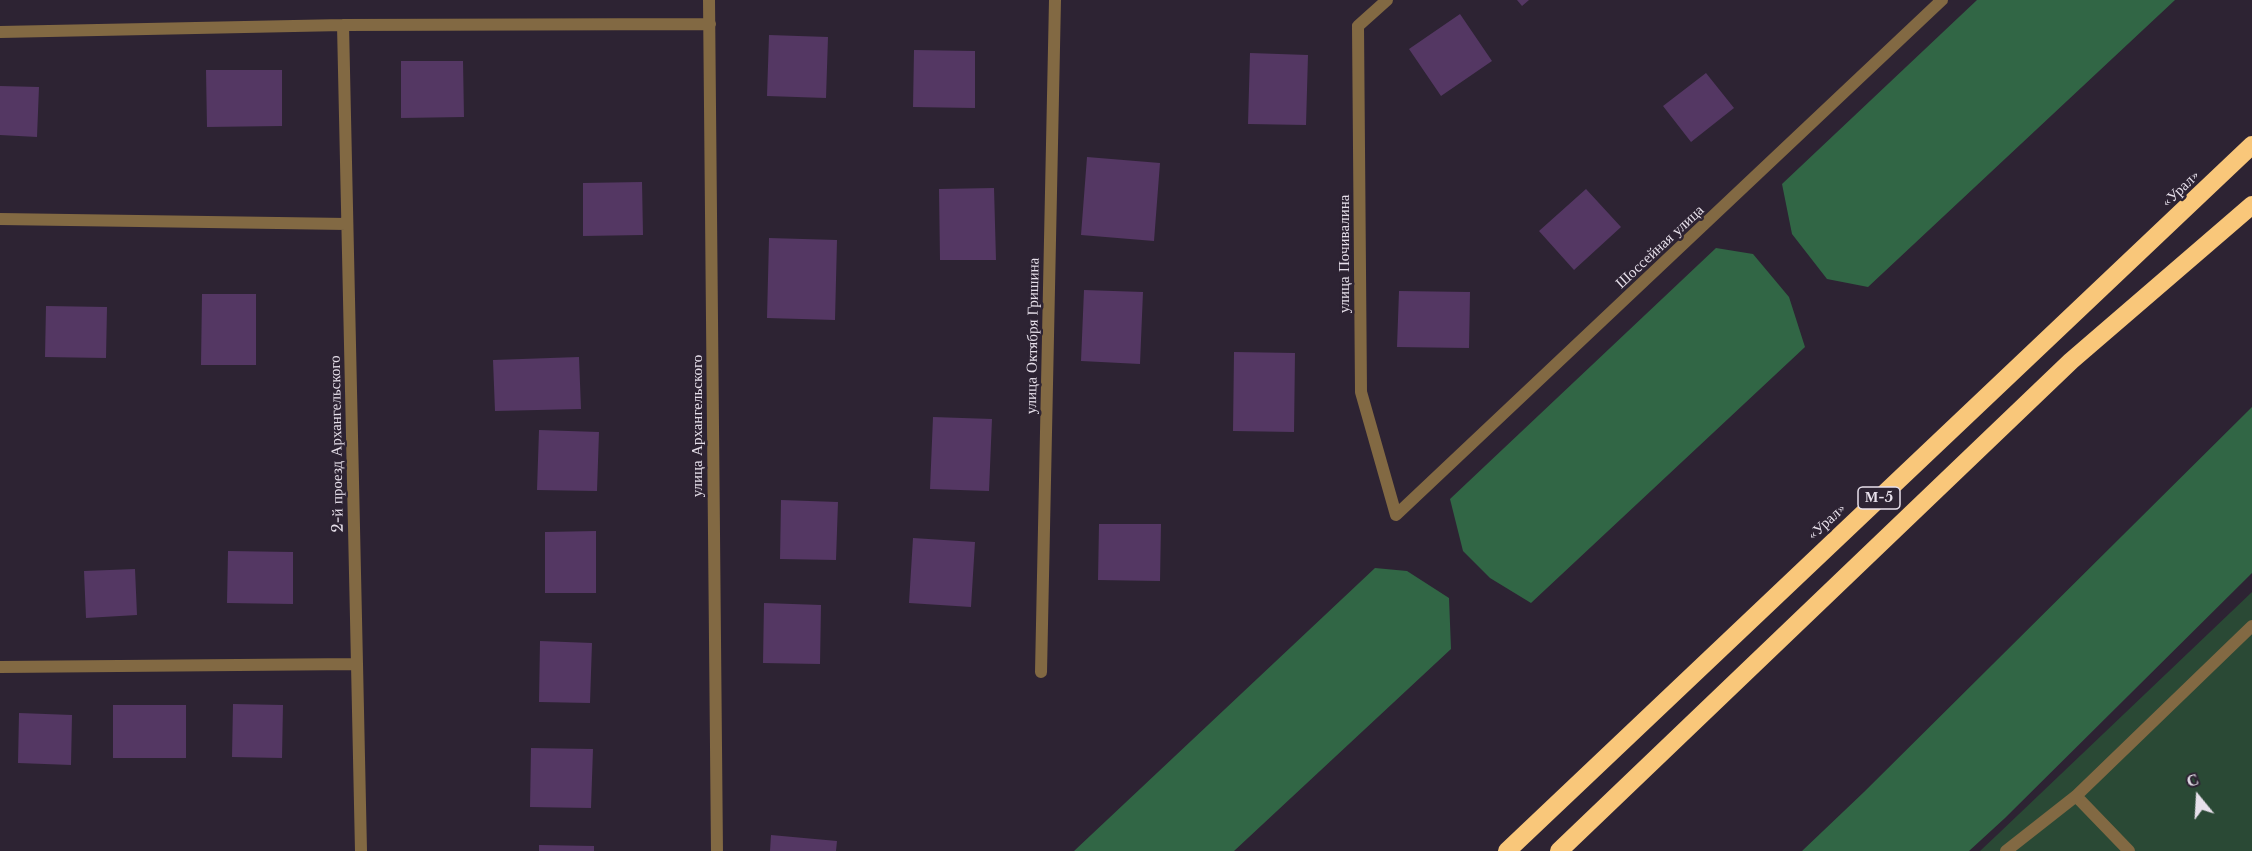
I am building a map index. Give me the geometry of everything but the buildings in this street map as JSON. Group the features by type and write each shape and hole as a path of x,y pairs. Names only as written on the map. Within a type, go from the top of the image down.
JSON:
{"highway":[{"name":"«Урал»","path":"1507,851 2252,145"},
{"name":"М-5","path":"1558,851 2072,361 2252,205"}],"street":[{"name":"улица Архангельского","path":"709,0 717,851"},
{"name":"улица Октября Гришина","path":"1041,672 1055,0"},
{"name":"улица Почивалина","path":"1387,0 1358,26 1361,392 1396,514"},
{"name":"Шоссейная улица","path":"1396,514 1942,0"},
{"path":"0,32 343,25 710,24"},
{"name":"2-й проезд Архангельского","path":"343,25 361,851"},
{"path":"0,219 347,224"},
{"path":"2006,851 2076,796 2252,626"},
{"path":"0,667 357,664"},
{"path":"2076,796 2129,851"}],"green space":[{"path":"1977,0 2175,0 1868,287 1827,279 1792,234 1782,184"},
{"path":"1716,248 1753,254 1789,297 1805,347 1531,603 1490,578 1463,551 1450,499"},
{"path":"2252,407 2252,573 2005,818 1969,851 1802,851 1864,792"},
{"path":"1375,568 1407,571 1449,598 1451,649 1234,851 1074,851"},
{"path":"2252,592 2252,851 1980,851 1997,835"}]}
